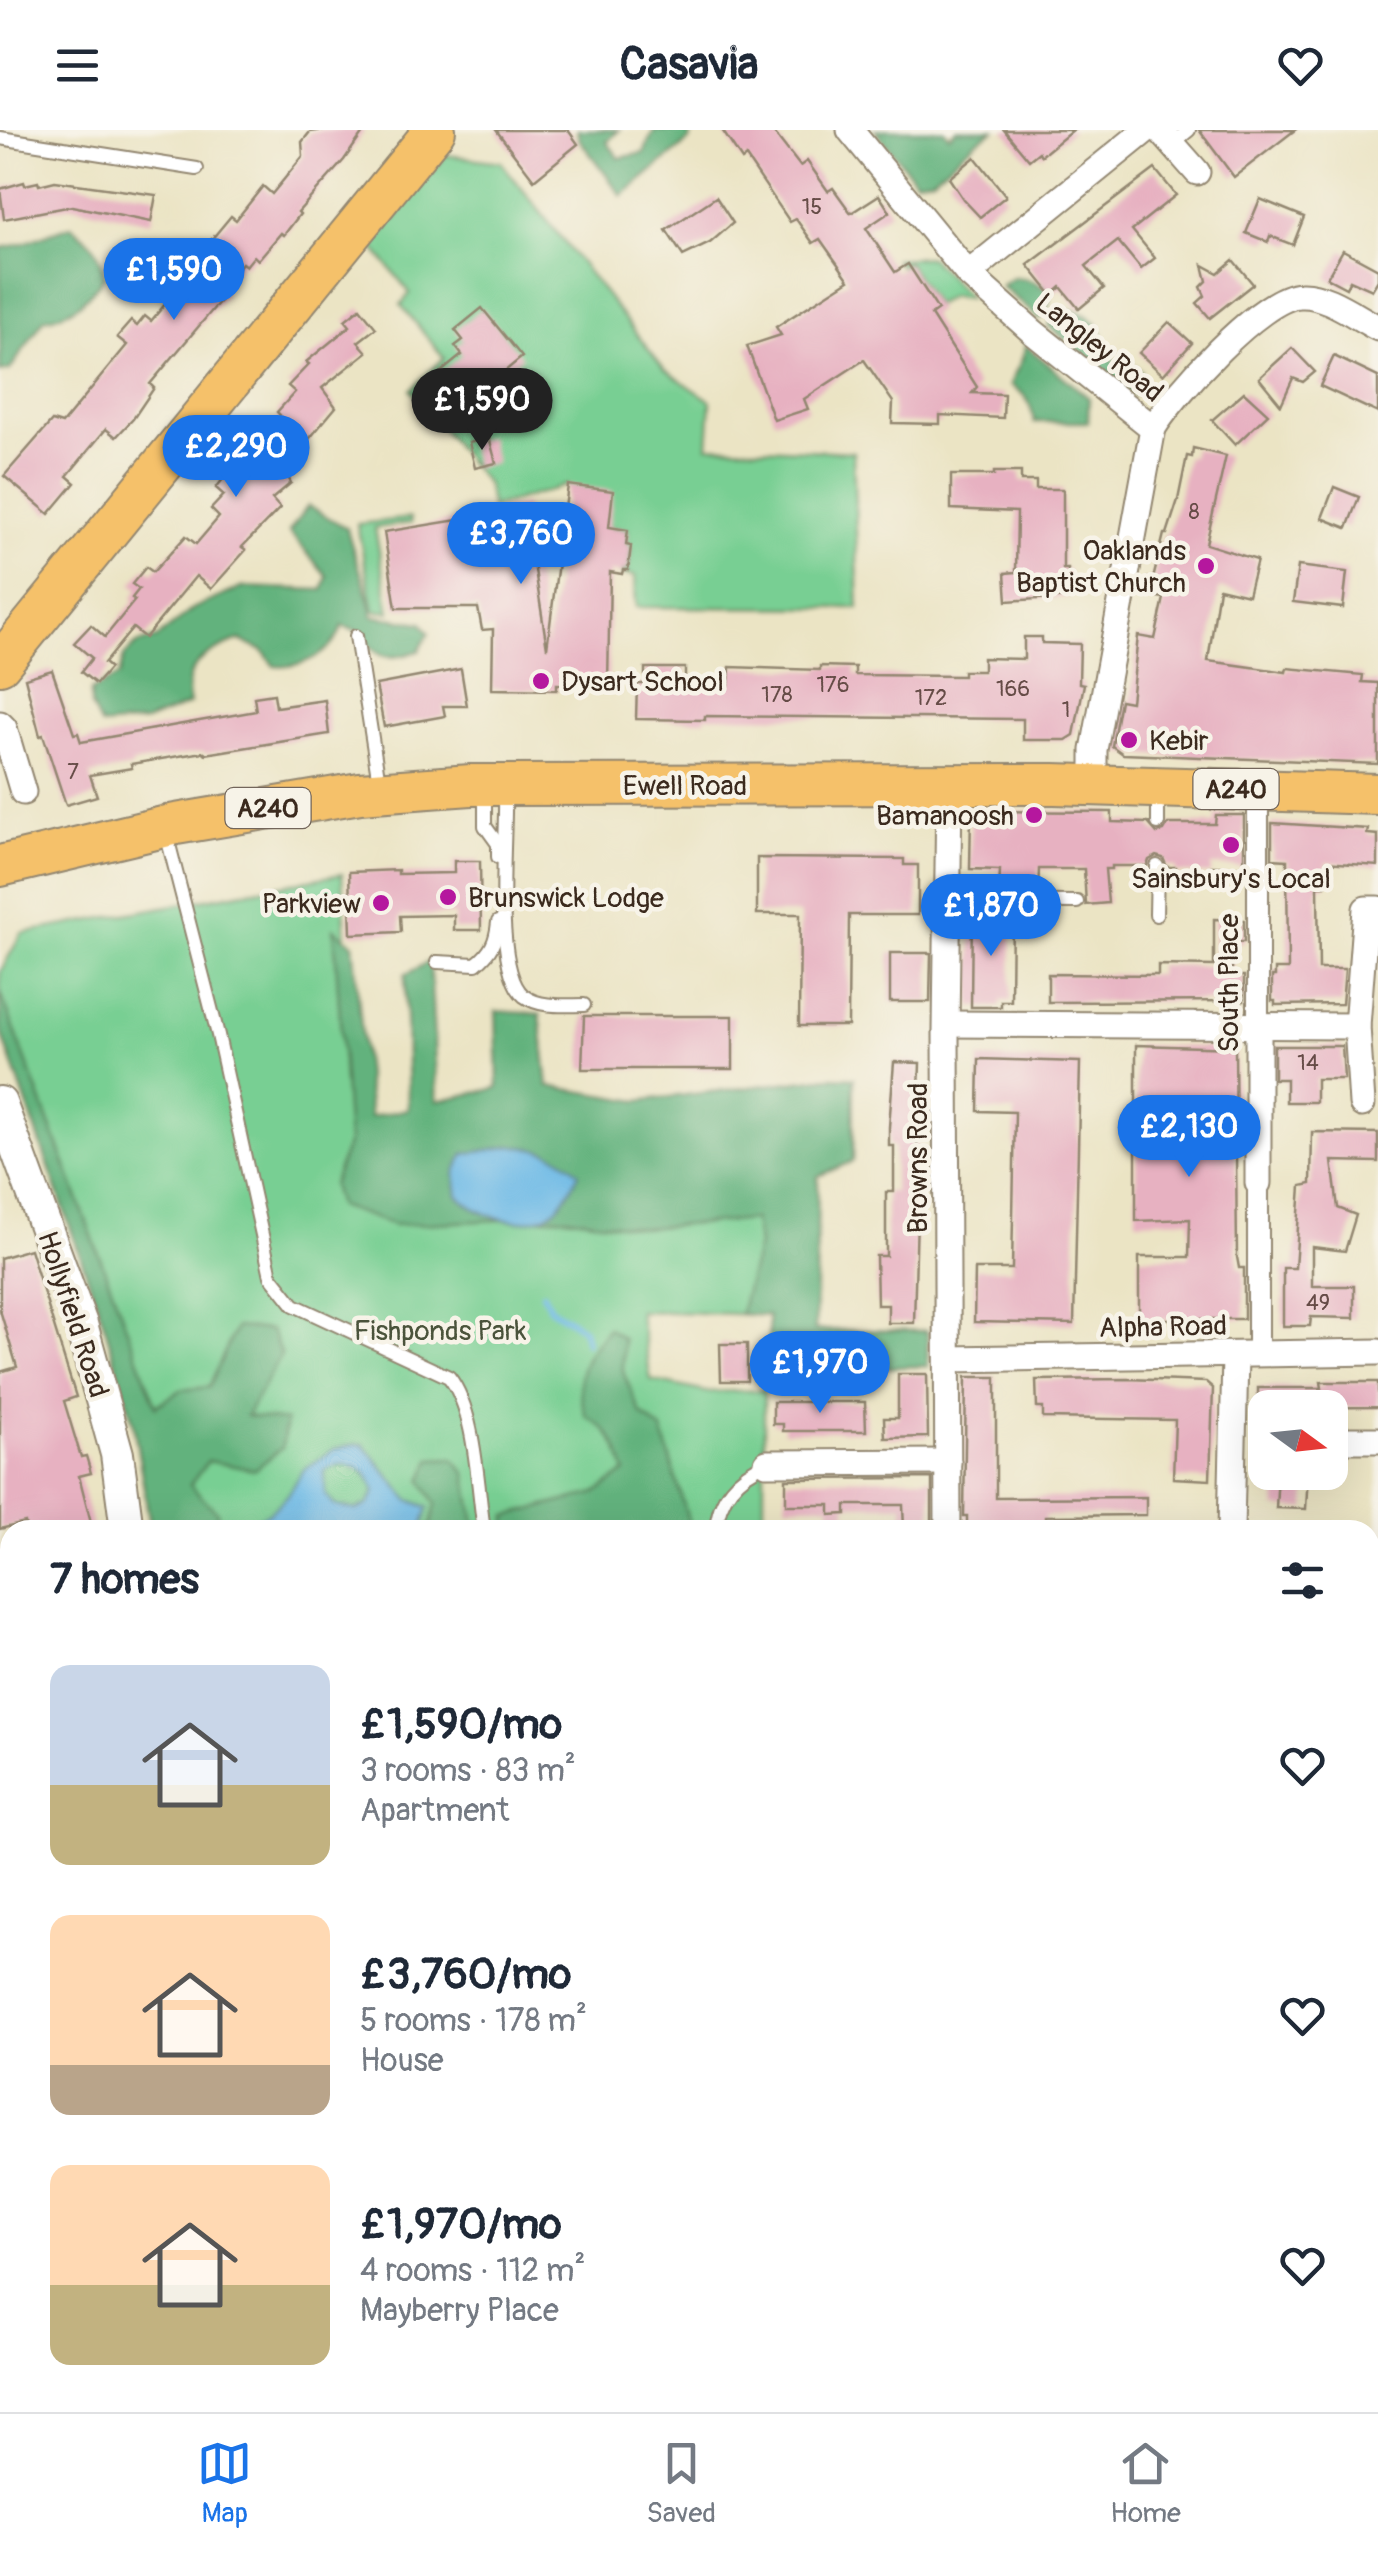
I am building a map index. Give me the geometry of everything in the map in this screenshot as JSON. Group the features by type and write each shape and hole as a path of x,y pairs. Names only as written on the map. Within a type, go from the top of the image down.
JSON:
{"main road":[{"path":"0,664 435,130"},
{"name":"Ewell Road","path":"0,866 164,826 381,791 495,784 1094,785 1158,805 1258,790 1378,794"}],"street":[{"name":"Langley Road","path":"850,130 871,167 968,274 1032,332 1153,428 1094,750 1094,785"},
{"path":"968,274 1146,130"},
{"path":"1174,135 1197,172"},
{"path":"1153,428 1234,336 1279,301 1300,294 1312,297 1378,328"},
{"path":"0,724 23,792"},
{"name":"Browns Road","path":"948,1520 949,785"},
{"name":"South Place","path":"1247,1356 1258,1184 1258,790"},
{"path":"1362,1104 1357,1026 1366,908 1378,909"},
{"path":"946,1024 1357,1026"},
{"name":"Hollyfield Road","path":"0,1103 86,1341 116,1454 126,1520"},
{"name":"Alpha Road","path":"948,1358 1378,1352"},
{"path":"1232,1520 1247,1356"},
{"path":"1348,1440 1378,1440"},
{"path":"766,1463 948,1462"}],"lane":[{"path":"0,138 197,169"},
{"path":"356,636 381,791"},
{"path":"437,962 476,964 496,941 498,844 485,826 495,784"},
{"path":"495,784 505,952 511,980 526,998 550,1005 584,1005"},
{"path":"164,826 218,1034 271,1276 294,1305 449,1377 462,1392 468,1417 483,1520"},
{"path":"1156,915 1157,866"},
{"path":"948,901 1077,902"},
{"path":"718,1520 724,1496 738,1480 766,1463"}],"green space":[{"path":"577,130 619,130 607,142 619,158 644,153 654,130 691,130 690,140 622,196 579,139"},
{"path":"875,130 944,130 949,136 956,130 994,130 933,178 915,180"},
{"path":"446,155 501,162 664,369 711,401 708,446 853,452 859,608 636,607 635,576 622,574 628,570 628,530 609,527 568,485 491,508 487,485 411,390 444,358 401,305 410,293 372,246"},
{"path":"72,226 94,248 104,277 78,305 44,319 10,370 0,372 0,248"},
{"path":"930,257 969,298 950,296 935,305 907,262 900,266 895,259"},
{"path":"1014,277 1045,289 1049,302 1040,319 1001,286"},
{"path":"1072,310 1095,323 1111,360 1141,372 1138,390 1133,395 1048,325 1057,315"},
{"path":"1025,345 1089,398 1088,422 1034,422 1027,400 1010,385"},
{"path":"308,506 347,528 373,616 422,623 429,633 419,651 385,656 372,648 360,632 342,626 332,644 315,657 295,665 274,666 263,651 239,640 199,662 189,679 190,704 145,722 101,726 91,706 91,691 119,676 124,656 137,644 157,638 194,608 243,587 323,590 327,576 289,532"},
{"path":"410,518 411,523 375,528 390,612 374,611 357,524"},
{"name":"Fishponds Park","path":"342,874 358,1142 518,1116 831,1077 854,1078 853,1161 818,1176 815,1330 927,1331 928,1366 770,1371 768,1315 639,1311 651,1380 706,1392 764,1390 764,1520 149,1520 133,1422 104,1323 0,1028 0,972 22,933"},
{"path":"334,929 353,943 370,1117 408,1109 405,975 430,961 437,1101 498,1088 496,1011 540,1014 548,1086 638,1101 831,1077 854,1078 853,1161 818,1176 815,1330 927,1331 928,1366 770,1371 768,1316 740,1314 758,1245 754,1220 642,1228 566,1217 394,1225 338,1206 332,1185 348,1142"},
{"path":"0,991 156,1406 181,1390 209,1387 236,1327 271,1330 281,1355 246,1416 286,1421 282,1448 254,1470 208,1461 190,1485 217,1512 218,1520 149,1520 133,1422 104,1323 0,1028"},
{"path":"608,1328 623,1339 623,1372 641,1414 662,1430 688,1520 507,1520 507,1516 596,1493 626,1472 612,1439 586,1416 580,1378 591,1350"},
{"path":"453,1458 466,1474 474,1520 432,1520 436,1504 422,1481 431,1459"}],"water":[{"path":"512,1146 548,1152 579,1173 560,1204 543,1217 521,1221 498,1218 458,1196 455,1173 464,1154"},
{"path":"363,1444 409,1500 428,1507 425,1520 255,1520 269,1513 288,1495 304,1469 335,1449","holes":["338,1464 358,1468 370,1479 375,1492 368,1504 357,1510 334,1505 326,1495 324,1471"]}],"building":[{"path":"365,130 284,235 281,233 258,260 254,256 246,266 242,263 221,290 226,294 150,384 154,388 133,419 116,437 106,429 67,476 75,483 49,514 4,476 52,421 62,424 127,345 117,337 131,321 137,326 145,316 151,321 181,285 177,281 231,216 236,220 263,186 272,194 303,156 302,142 310,132"},
{"path":"496,130 568,130 578,144 534,180"},
{"path":"722,130 772,130 800,166 807,161 828,191 833,188 851,213 879,195 890,212 866,228 895,272 908,264 938,310 931,315 977,387 972,393 1004,394 1003,418 940,415 940,424 892,423 893,402 864,360 804,399 808,409 774,420 747,346 781,335 776,327 849,280 820,239 813,243 796,219 790,222 746,157 742,160"},
{"path":"1004,130 1073,130 1041,156 1039,152 1029,160"},
{"path":"1199,130 1295,130 1234,177"},
{"path":"975,157 1006,196 980,217 949,178"},
{"path":"1155,169 1176,195 1132,230 1155,258 1141,269 1118,241 1086,266 1104,288 1079,309 1061,287 1052,295 1028,265"},
{"path":"55,181 156,195 151,222 72,206 4,219 0,189 24,182 39,185"},
{"path":"716,197 733,223 710,243 683,256 666,230"},
{"path":"1260,199 1304,217 1293,245 1270,236 1268,242 1246,233"},
{"path":"1343,250 1378,269 1378,280 1372,290 1350,280 1346,288 1327,278"},
{"path":"1233,260 1253,284 1210,318 1197,303 1205,296 1201,287 1207,281 1203,265 1218,273"},
{"path":"360,308 376,328 358,342 367,352 322,388 336,407 284,469 291,483 272,499 280,508 242,547 246,550 211,589 196,576 145,638 133,628 104,663 110,668 96,684 81,672 92,658 74,643 91,625 105,637 135,600 132,598 139,589 132,584 146,567 153,572 186,536 196,544 219,517 211,509 224,495 216,488 253,441 256,444 280,415 277,412 295,392 288,386 309,364 306,362 350,326 345,320"},
{"path":"482,308 522,357 452,415 426,384 462,355 455,346 463,340 455,330"},
{"path":"1169,322 1192,343 1163,375 1139,353"},
{"path":"1292,348 1315,372 1303,382 1293,378 1281,405 1259,378"},
{"path":"1334,356 1378,377 1378,413 1320,386"},
{"path":"1244,392 1268,414 1235,445 1212,420"},
{"path":"489,437 496,463 475,468 469,442"},
{"path":"1193,448 1226,456 1206,544 1257,560 1248,595 1219,588 1208,661 1286,672 1287,668 1363,675 1362,682 1378,683 1378,764 1123,754 1112,746 1120,700 1131,702 1138,636 1155,639 1164,598 1145,595 1148,578 1153,579 1164,534 1178,500 1187,456 1192,457"},
{"path":"1021,472 1021,481 1036,481 1036,489 1063,489 1063,569 1068,569 1069,597 1007,601 1005,573 1016,572 1017,512 951,509 951,475"},
{"path":"568,485 613,491 609,527 628,530 628,570 622,574 610,572 608,685 557,684 557,690 492,689 493,629 482,630 478,608 396,608 384,532 525,505 547,648"},
{"path":"1334,487 1359,497 1347,528 1322,518"},
{"path":"1298,566 1347,572 1343,608 1293,602"},
{"path":"1024,637 1042,637 1042,643 1080,644 1079,683 1084,684 1074,735 1066,740 1023,740 1023,719 636,719 637,684 645,684 645,668 685,668 685,684 729,685 730,667 855,667 855,675 963,676 963,671 983,671 983,658 1024,659"},
{"path":"461,669 467,706 443,706 445,716 384,727 376,685"},
{"path":"52,670 74,734 78,733 81,742 256,711 254,697 274,694 276,707 325,700 329,734 131,764 132,768 90,775 97,796 66,805 43,735 40,736 25,678"},
{"path":"971,811 1112,812 1112,822 1148,823 1157,833 1168,824 1215,824 1216,815 1244,815 1244,867 1211,866 1211,874 1176,873 1176,867 1167,867 1163,858 1156,856 1147,866 1112,866 1105,869 1108,903 1086,905 1084,869 1039,869 1038,892 999,891 1000,870 970,869"},
{"path":"1272,823 1368,829 1367,834 1378,835 1378,866 1326,862 1325,886 1318,886 1319,969 1345,969 1342,1004 1275,1005 1272,1001 1275,969 1288,969 1287,860 1272,859"},
{"path":"757,858 904,859 904,865 918,865 918,915 849,915 848,1026 799,1026 800,914 757,914"},
{"path":"454,861 480,861 481,930 454,930 454,915 400,916 401,932 351,934 349,872 454,873"},
{"path":"972,911 1012,912 1011,1001 1001,1001 1001,1007 971,1007"},
{"path":"1214,919 1244,920 1244,942 1232,942 1232,976 1244,976 1244,1001 1048,1002 1048,974 1158,975 1158,965 1214,966"},
{"path":"890,953 931,953 930,1002 890,1002"},
{"path":"584,1016 733,1016 733,1069 582,1069"},
{"path":"1136,1045 1235,1048 1237,1257 1239,1268 1244,1268 1244,1319 1139,1319 1139,1257 1189,1257 1190,1219 1136,1221"},
{"path":"1274,1046 1342,1046 1344,1079 1316,1079 1316,1102 1286,1102 1286,1079 1274,1079"},
{"path":"979,1059 1080,1062 1074,1324 974,1322 975,1269 1012,1269 1015,1112 978,1111"},
{"path":"894,1062 920,1063 917,1150 925,1150 925,1181 918,1181 914,1323 888,1323 888,1305 877,1305 876,1256 886,1256 886,1192 894,1192 894,1146 889,1146 889,1127"},
{"path":"1312,1132 1378,1133 1378,1162 1332,1161 1338,1208 1356,1215 1345,1251 1312,1247 1312,1286 1354,1286 1354,1318 1311,1317 1310,1326 1283,1326 1283,1268 1295,1268 1301,1186 1311,1184"},
{"path":"30,1249 76,1397 64,1401 81,1457 86,1456 91,1473 79,1476 90,1520 0,1520 0,1372 17,1367 0,1310 0,1258"},
{"path":"720,1344 747,1344 747,1381 721,1381"},
{"path":"898,1374 927,1374 928,1437 885,1438 884,1418 898,1418"},
{"path":"966,1377 996,1377 996,1498 1146,1497 1146,1515 1045,1516 1045,1520 967,1520"},
{"path":"1036,1380 1206,1382 1213,1388 1210,1480 1173,1478 1175,1420 1043,1418 1043,1408 1037,1408"},
{"path":"1321,1382 1378,1382 1378,1407 1348,1407 1348,1390 1258,1390 1258,1388 1322,1388"},
{"path":"773,1402 865,1402 866,1431 783,1431 783,1424 773,1424"},
{"path":"932,1478 932,1520 904,1520 903,1505 846,1505 846,1514 830,1515 830,1505 786,1505 786,1479"},
{"path":"1277,1490 1307,1490 1306,1509 1276,1508"}],"waterway":[{"path":"543,1293 550,1308 583,1329 586,1343"}],"place":[{"name":"Oaklands Baptist Church","path":"1206,566"},
{"name":"Dysart School","path":"541,681"},
{"name":"Kebir","path":"1129,740"},
{"name":"Bamanoosh","path":"1034,815"},
{"name":"Sainsbury's Local","path":"1231,845"},
{"name":"Brunswick Lodge","path":"448,897"},
{"name":"Parkview","path":"381,903"}]}
